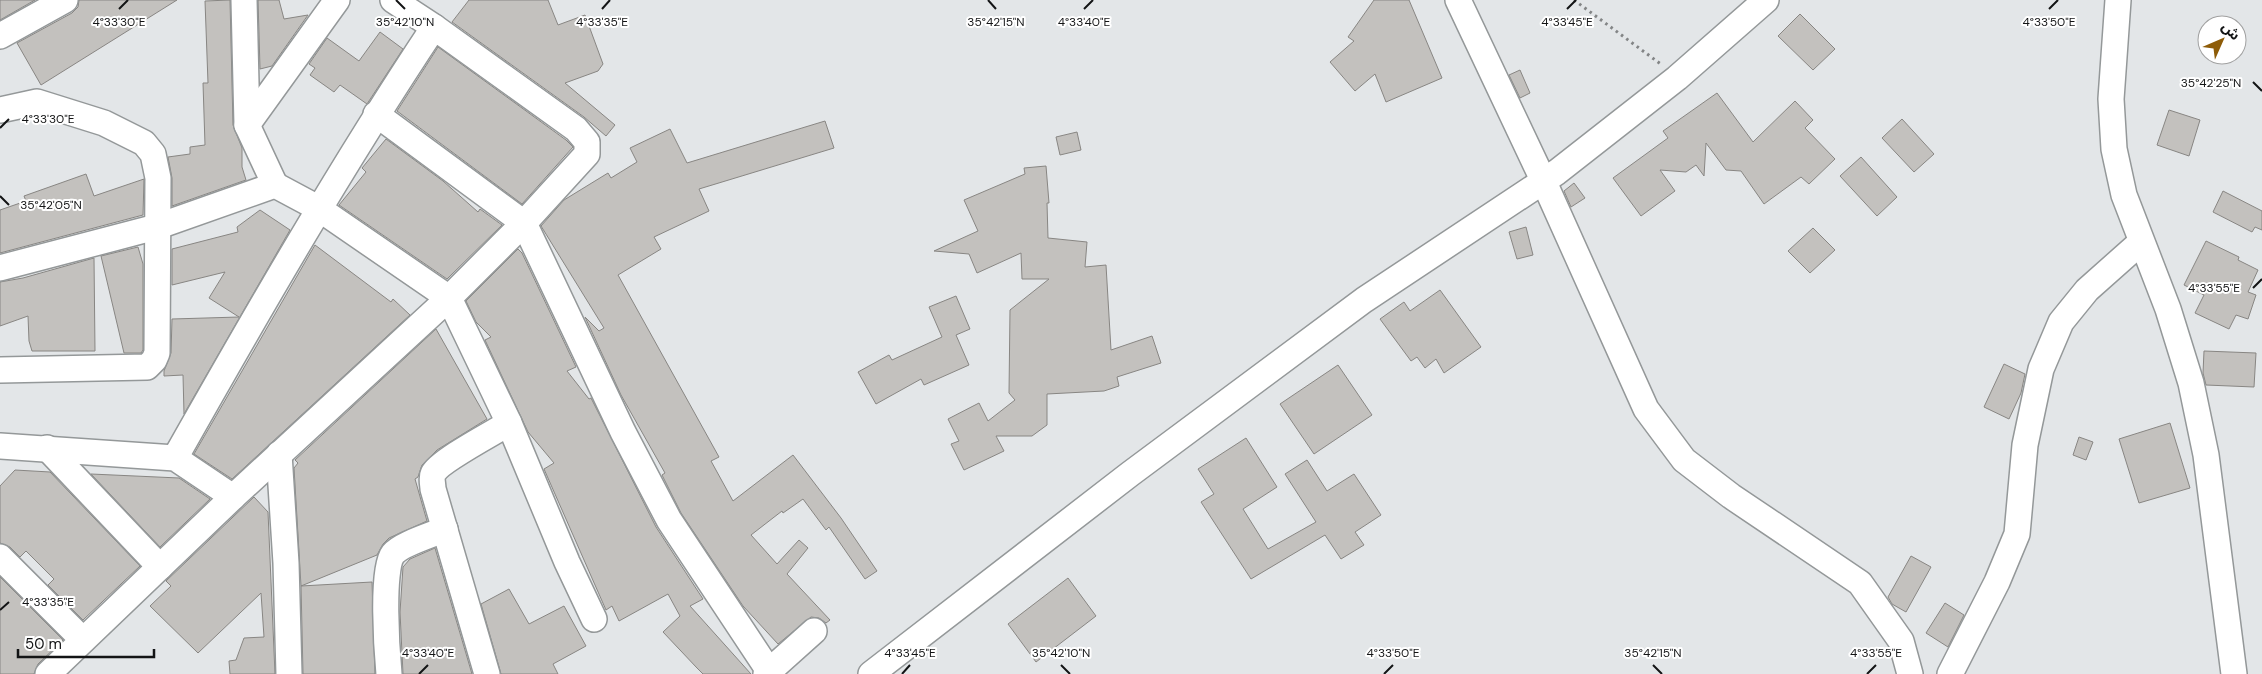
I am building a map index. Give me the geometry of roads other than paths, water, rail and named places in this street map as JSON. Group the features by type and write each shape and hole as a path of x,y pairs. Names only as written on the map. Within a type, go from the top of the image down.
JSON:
{"street":[{"path":"0,36 65,0"},
{"path":"244,0 247,125 275,185 318,208 449,298 509,424 567,562 594,619"},
{"path":"247,125 337,0"},
{"path":"48,674 233,497 449,298 524,223 587,154 587,142 576,129 434,27 393,0"},
{"path":"1458,0 1544,182 1646,409 1684,460 1731,496 1860,583 1901,641 1910,674"},
{"path":"870,674 1130,474 1364,300 1544,182 1677,78 1766,0"},
{"path":"2118,0 2111,99 2114,149 2124,195 2168,309 2191,383 2206,455 2234,674"},
{"path":"175,458 318,208 376,114 434,27"},
{"path":"0,110 37,102 104,123 144,143 153,154 158,178 156,227 157,353 151,364 147,367 0,370"},
{"path":"376,114 524,223 623,432 669,520 768,672 814,631"},
{"path":"0,268 156,227 275,185"},
{"path":"1950,674 1997,582 2017,534 2025,445 2039,378 2061,322 2087,290 2141,242"},
{"path":"487,674 433,489 433,474 452,457 509,424"},
{"path":"0,446 175,458 233,497"},
{"path":"47,448 160,567"},
{"path":"280,454 286,563 289,674"},
{"path":"389,674 386,644 387,582 390,558 397,550 445,529"},
{"path":"0,557 83,640"}]}
